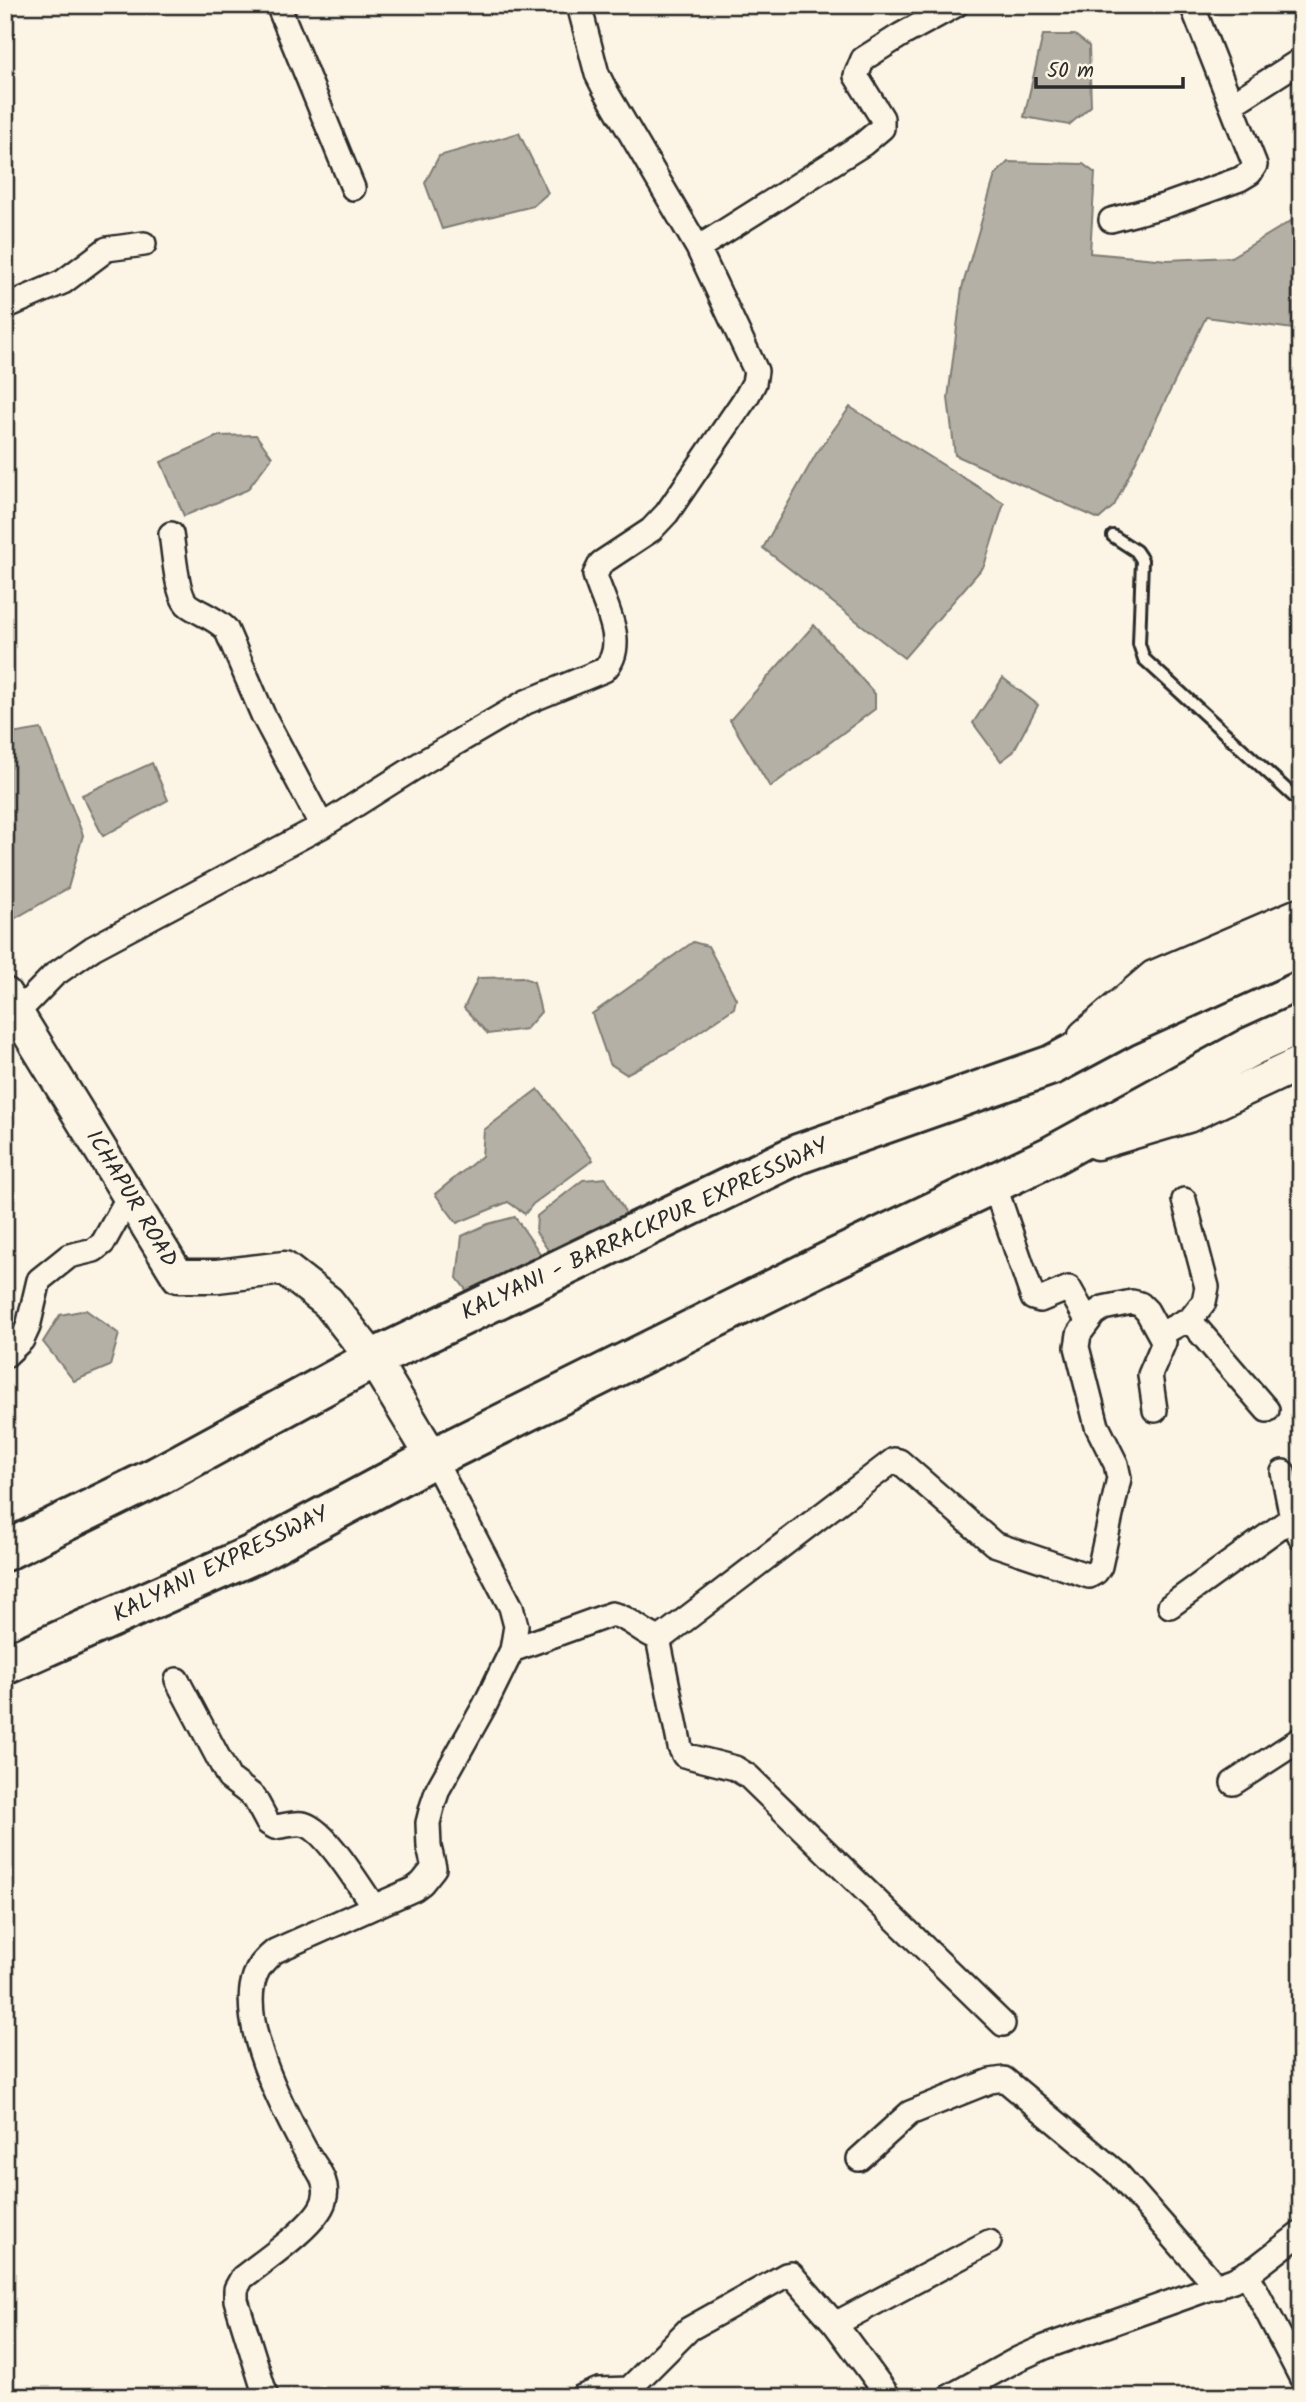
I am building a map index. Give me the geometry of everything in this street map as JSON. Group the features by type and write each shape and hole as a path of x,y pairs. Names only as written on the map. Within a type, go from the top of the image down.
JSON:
{"highway":[{"name":"KALYANI - BARRACKPUR EXPRESSWAY","path":"5,1551 158,1476 373,1359 798,1154 1052,1065 1123,1027 1301,946"},
{"path":"433,1458 822,1265 1052,1156 1252,1046 1301,1024"},
{"name":"KALYANI EXPRESSWAY","path":"5,1665 254,1554 433,1458"}],"street":[{"path":"278,5 353,188"},
{"path":"11,1003 93,948 322,826 492,720 526,702 604,670 613,661 614,629 595,575 600,563 651,530 667,513 754,383 756,371 698,248 597,74 579,5"},
{"path":"698,248 863,144 882,128 882,118 856,76 863,59 956,5"},
{"path":"1111,220 1167,205 1240,179 1250,173 1255,165 1192,5"},
{"path":"1232,104 1301,60"},
{"path":"5,307 63,282 107,249 144,244"},
{"path":"171,534 182,597 189,605 215,619 226,629 263,715 322,826"},
{"path":"1052,1065 1154,977 1301,914"},
{"name":"ICHAPUR ROAD","path":"11,1003 178,1276 217,1276 284,1268 328,1301 373,1359"},
{"path":"1052,1156 1188,1116 1301,1063"},
{"path":"994,1184 1033,1298 1040,1300 1069,1288 1087,1320"},
{"path":"5,1356 22,1340 28,1327 39,1280 69,1256 94,1250 103,1243 129,1196"},
{"path":"1161,1334 1189,1321 1204,1302 1207,1287 1184,1200"},
{"path":"658,1637 894,1460 900,1461 994,1544 1089,1576 1100,1566 1119,1478 1116,1464 1097,1426 1077,1347 1079,1334 1087,1320 1102,1308 1132,1302 1140,1304 1161,1334 1163,1346 1149,1381 1155,1410"},
{"path":"1189,1321 1267,1410"},
{"path":"266,2397 241,2316 236,2289 242,2278 306,2227 325,2200 325,2186 318,2167 304,2150 275,2090 259,2045 252,2015 255,1976 264,1960 275,1951 414,1889 434,1868 429,1847 428,1823 438,1789 512,1650 516,1626 512,1607 433,1458 373,1359"},
{"path":"1170,1606 1296,1528 1283,1472"},
{"path":"512,1650 612,1614 658,1637 680,1747 684,1755 735,1769 748,1776 1003,2025"},
{"path":"177,1680 229,1778 254,1797 268,1823 275,1827 302,1824 311,1828 334,1849 374,1907"},
{"path":"1233,1783 1301,1739"},
{"path":"859,2159 910,2113 990,2081 1004,2079 1124,2179 1217,2287"},
{"path":"949,2397 1045,2347 1217,2287 1247,2273 1301,2232"},
{"path":"835,2324 989,2242"},
{"path":"1247,2273 1301,2377"},
{"path":"582,2397 599,2390 631,2393 690,2329 792,2274 835,2324 889,2397"}],"lane":[{"path":"1113,536 1136,551 1142,561 1139,644 1144,659 1301,803"}],"shaded area":[{"path":"1043,35 1075,35 1089,46 1091,106 1069,125 1024,117"},
{"path":"519,133 548,193 533,206 442,229 425,183 439,156"},
{"path":"1008,162 1083,164 1095,173 1090,253 1168,260 1231,257 1301,215 1301,330 1206,317 1114,506 1099,519 955,455 948,398 962,288 995,175"},
{"path":"850,407 1004,503 984,566 904,658 763,548 816,454"},
{"path":"256,435 272,457 247,490 184,516 161,462 218,436"},
{"path":"814,625 875,694 875,709 770,787 730,720"},
{"path":"1003,678 1038,705 1013,752 1001,761 973,723"},
{"path":"41,729 83,835 68,888 5,924 5,735"},
{"path":"152,763 168,800 103,836 82,795"},
{"path":"693,942 708,946 736,999 734,1008 676,1048 626,1074 609,1063 592,1014"},
{"path":"522,977 534,982 541,1012 526,1029 488,1034 464,1008 478,978"},
{"path":"538,1089 593,1160 533,1204 525,1214 508,1202 457,1223 435,1194 482,1156 484,1130"},
{"path":"606,1178 634,1228 568,1280 536,1232 537,1216 583,1180"},
{"path":"515,1217 546,1262 477,1304 457,1278 462,1236 488,1224"},
{"path":"86,1310 119,1334 110,1366 74,1381 43,1342 60,1315"}]}
